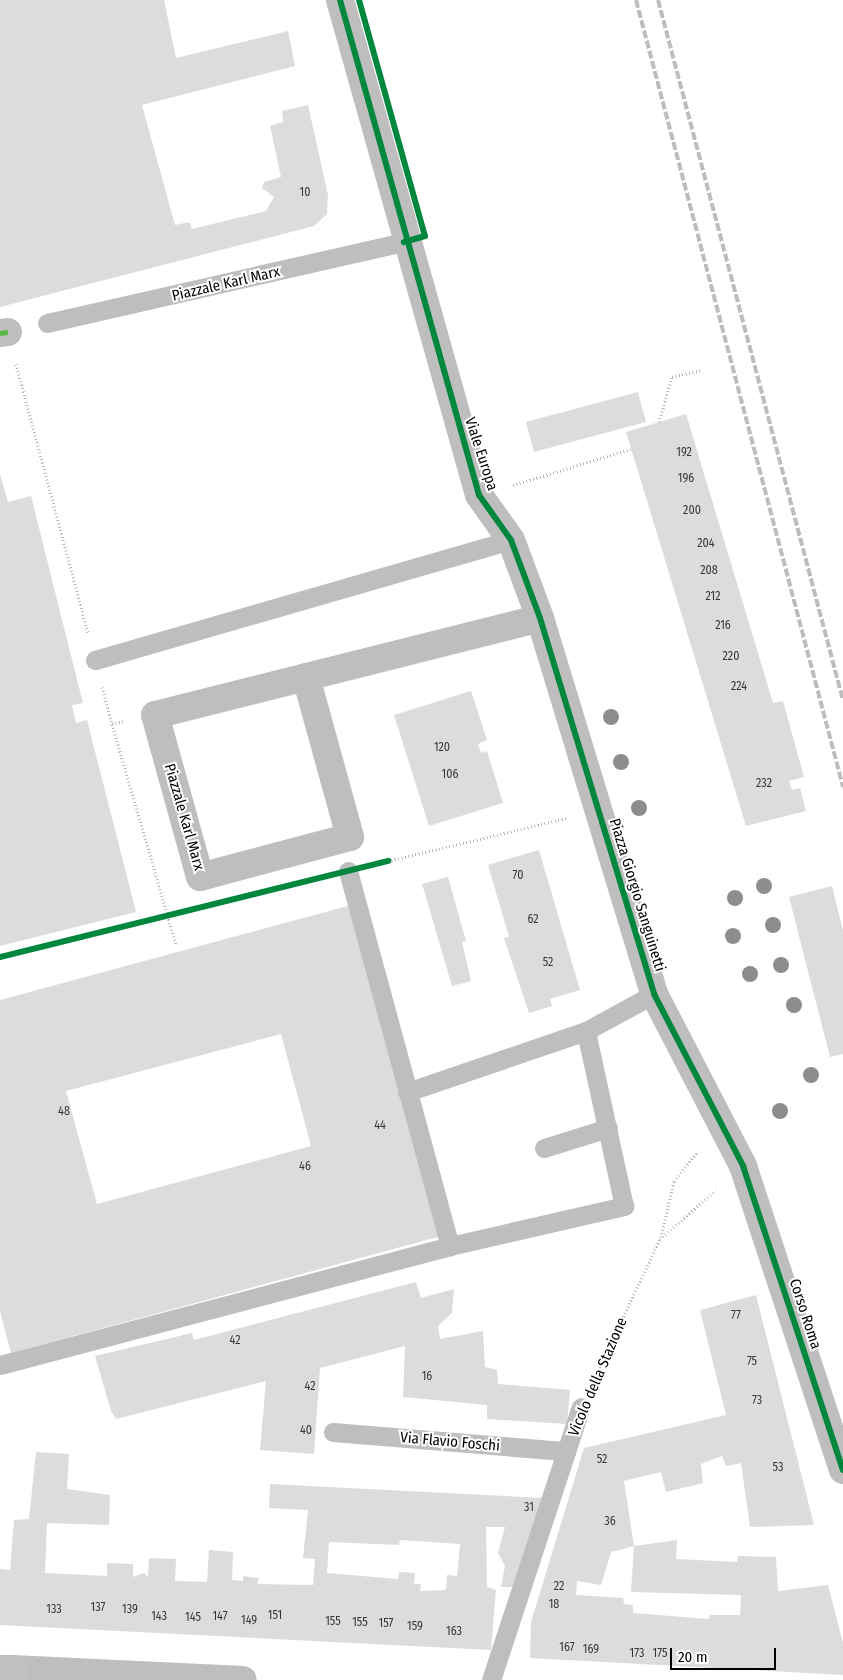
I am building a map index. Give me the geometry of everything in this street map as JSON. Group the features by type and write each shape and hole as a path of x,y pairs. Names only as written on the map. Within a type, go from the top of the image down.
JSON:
{"street":[{"name":"Viale Europa","path":"340,0 404,242 478,496 512,540 540,618"},
{"path":"155,715 540,618"},
{"name":"Piazza Giorgio Sanguinetti","path":"540,618 654,994 743,1166"},
{"name":"Piazzale Karl Marx","path":"155,715 200,877 350,837 306,677"},
{"name":"Corso Roma","path":"743,1166 843,1470"},
{"path":"8,1673 243,1680"}],"lane":[{"name":"Piazzale Karl Marx","path":"47,323 404,242"},
{"path":"95,660 512,540"},
{"path":"348,871 450,1246"},
{"path":"407,1092 586,1031 654,994"},
{"path":"0,1365 450,1246 624,1206 586,1031"},
{"path":"544,1148 608,1128"},
{"name":"Vicolo della Stazione","path":"491,1680 581,1407"},
{"name":"Via Flavio Foschi","path":"333,1432 566,1451"}],"path":[{"path":"4,332 112,724 166,916 176,945"},
{"path":"659,422 666,405 672,376 702,370"},
{"path":"478,496 631,449"},
{"path":"112,724 155,715"},
{"path":"348,871 598,811"},
{"path":"157,918 176,914"},
{"path":"660,1239 674,1181 720,1123"}],"building":[{"path":"0,0 164,0 176,58 288,31 295,66 142,105 175,225 190,222 192,229 266,211 274,197 262,188 264,182 281,177 270,126 283,122 282,111 308,105 328,195 327,214 314,226 0,307"},
{"path":"638,392 646,422 534,452 526,422"},
{"path":"686,414 773,703 783,701 804,777 789,781 792,790 800,788 806,811 746,826 626,432"},
{"path":"0,474 8,502 31,496 83,703 72,705 76,723 87,720 136,912 0,946"},
{"path":"471,691 487,740 478,744 481,753 487,751 503,803 429,826 394,715"},
{"path":"539,850 580,990 550,999 552,1006 529,1013 504,938 509,937 488,865"},
{"path":"448,877 466,941 462,942 471,981 452,986 422,884"},
{"path":"832,886 843,931 843,1054 830,1057 789,897"},
{"path":"355,904 445,1235 11,1353 0,1311 0,1000","holes":["281,1034 311,1146 97,1204 66,1091"]},
{"path":"416,1282 421,1298 454,1289 452,1313 438,1326 440,1339 483,1331 485,1367 497,1370 498,1384 570,1390 567,1424 487,1419 487,1405 403,1397 405,1346 320,1368 314,1454 260,1450 266,1381 116,1419 111,1411 95,1356 192,1333 194,1340"},
{"path":"756,1295 814,1525 750,1527 741,1463 726,1466 722,1456 701,1464 703,1483 666,1492 661,1472 624,1481 634,1546 677,1540 676,1559 737,1562 738,1556 776,1557 778,1591 828,1585 843,1643 843,1675 530,1658 531,1622 584,1448 726,1415 700,1310","holes":["634,1546 631,1592 741,1595 740,1615 710,1615 708,1619 633,1613 633,1605 624,1604 623,1598 576,1595 577,1581 601,1585 611,1552"]},
{"path":"36,1452 69,1454 67,1489 110,1495 109,1525 47,1523 45,1573 107,1576 107,1563 133,1564 133,1577 144,1573 148,1577 149,1558 176,1559 175,1581 207,1582 209,1550 233,1552 232,1580 243,1581 243,1576 259,1578 257,1584 313,1585 315,1559 303,1558 308,1510 269,1508 270,1484 544,1498 515,1587 501,1587 505,1566 498,1553 505,1527 486,1527 487,1587 496,1590 491,1650 0,1625 0,1569 10,1570 14,1520 29,1519","holes":["400,1540 460,1544 457,1576 447,1575 446,1590 420,1591 421,1584 414,1584 415,1573 399,1572 398,1579 327,1573 329,1542 399,1545"]}],"railway":[{"path":"636,0 843,787"},
{"path":"658,0 843,700"}],"marked path":[{"path":"0,333 8,332"}],"cycle path":[{"path":"340,0 479,495 511,540 540,618 654,994 743,1166 843,1470"},
{"path":"359,0 425,236 404,242"},
{"path":"0,957 388,861"}]}
